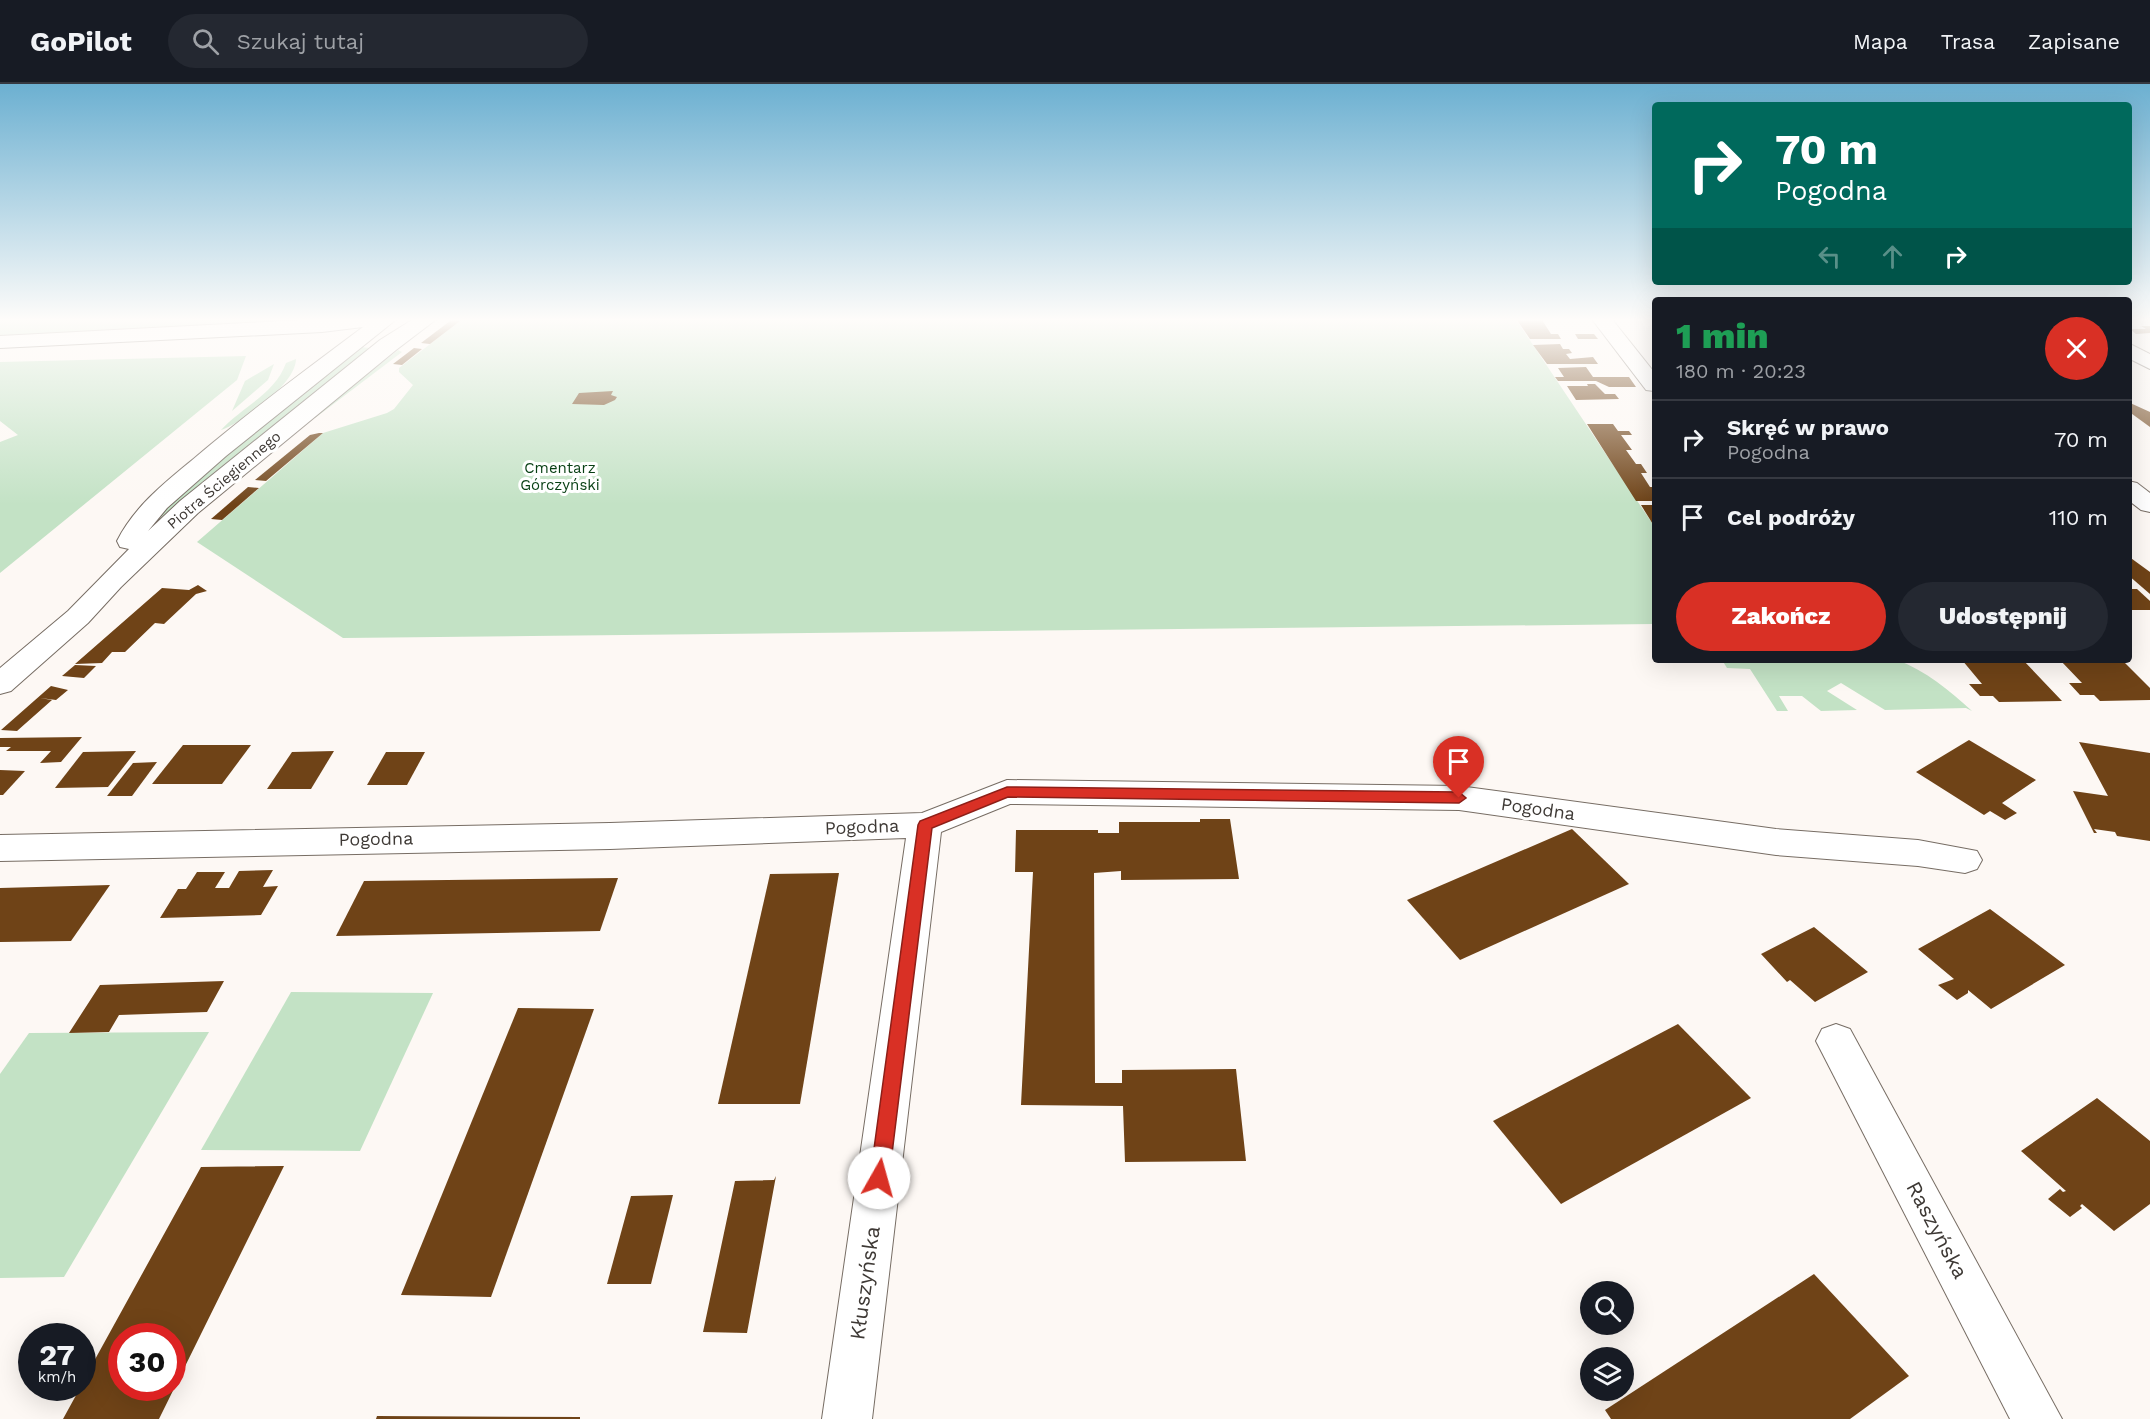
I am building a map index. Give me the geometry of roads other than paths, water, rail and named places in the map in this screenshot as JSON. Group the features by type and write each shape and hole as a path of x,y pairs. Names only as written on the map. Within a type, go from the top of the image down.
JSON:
{"street":[{"path":"289,393 298,380"},
{"name":"Piotra Ściegiennego","path":"111,581 133,533 150,512 213,454 305,380"},
{"name":"Piotra Ściegiennego","path":"0,684 73,621 111,581 189,507 345,380"},
{"path":"2132,491 2150,506"},
{"name":"Pogodna","path":"0,848 610,836 925,825 1007,792 1459,798 1776,842 1917,853 1965,860"},
{"name":"Kłuszyńska","path":"847,1419 925,825"},
{"name":"Raszyńska","path":"1836,1041 2037,1419"}],"park label":[{"name":"Cmentarz Górczyński","path":"560,476"}]}
